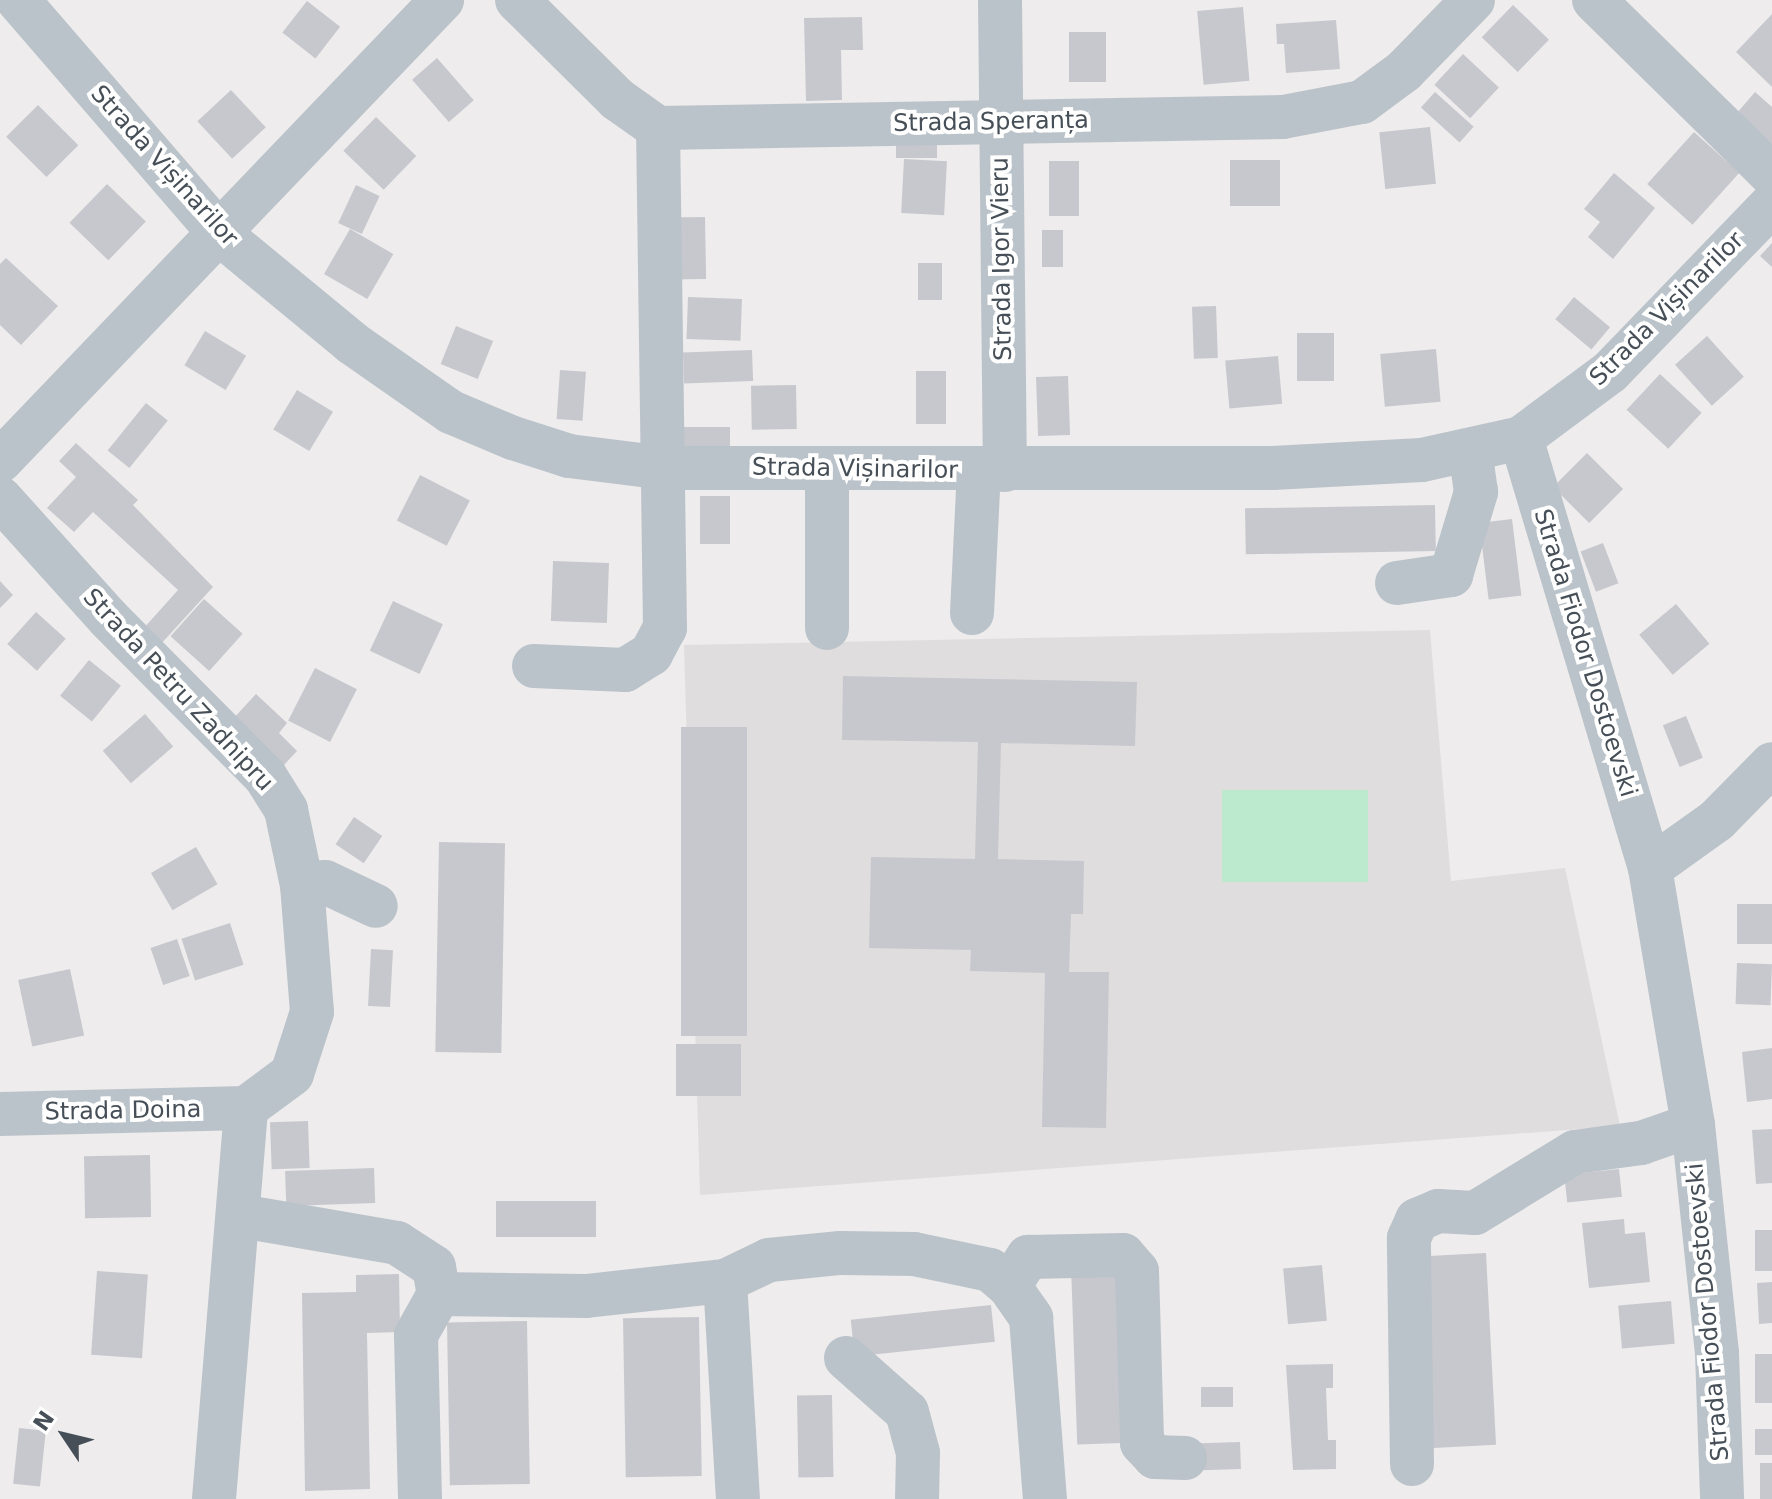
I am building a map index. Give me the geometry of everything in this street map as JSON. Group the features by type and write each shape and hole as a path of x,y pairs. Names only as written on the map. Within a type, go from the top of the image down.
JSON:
{"street":[{"name":"Strada Vișinarilor","path":"18,0 220,234 352,343 451,412 569,456 665,468 1273,468 1422,460 1521,438 1610,372 1772,204"},
{"path":"0,461 442,0"},
{"path":"517,0 617,99 658,128 665,628 651,654 625,670 534,666"},
{"name":"Strada Igor Vieru","path":"972,613 992,470 1000,0"},
{"name":"Strada Speranța","path":"658,128 1283,117 1362,102 1404,71 1473,0"},
{"path":"1594,0 1772,175"},
{"name":"Strada Fiodor Dostoevski","path":"1521,438 1650,868 1693,1125 1717,1353 1722,1499"},
{"path":"1397,583 1451,575 1476,492 1470,450"},
{"path":"827,469 827,628"},
{"name":"Strada Petru Zadnipru","path":"0,498 108,618 265,776 286,810 302,885 312,1012 304,1046 292,1074 246,1108"},
{"path":"1650,868 1717,820 1772,764"},
{"path":"302,885 325,882 376,906"},
{"path":"214,1499 241,1216 246,1108"},
{"name":"Strada Doina","path":"0,1114 246,1108"},
{"name":"Strada Fiodor Dostoevski","path":"1412,1464 1409,1238 1417,1220 1438,1211 1475,1213 1575,1152 1641,1143 1693,1125"},
{"path":"241,1216 333,1228 397,1243 434,1267 439,1294 416,1335 420,1499"},
{"path":"439,1294 586,1296 725,1281 769,1260 841,1253 914,1254 999,1278 1031,1318 1045,1499"},
{"path":"999,1278 1028,1257 1123,1255 1137,1271 1142,1443 1155,1457 1185,1458"},
{"path":"725,1281 738,1499"},
{"path":"846,1358 907,1412 918,1453 917,1499"}],"shaded area":[{"path":"1430,630 1451,881 1565,868 1620,1126 700,1195 684,645"}],"green space":[{"path":"1222,790 1368,790 1368,882 1222,882"}],"building":[{"path":"307,1 340,27 315,58 282,33"},
{"path":"1513,5 1549,40 1518,72 1482,37"},
{"path":"1243,7 1249,81 1204,85 1197,11"},
{"path":"1772,14 1772,87 1736,52"},
{"path":"862,17 863,50 841,50 842,100 806,101 804,18"},
{"path":"1336,20 1340,69 1286,73 1284,44 1277,44 1276,24"},
{"path":"1069,32 1106,32 1106,82 1069,82"},
{"path":"1463,54 1499,87 1470,118 1434,85"},
{"path":"437,58 474,100 449,122 412,80"},
{"path":"231,90 266,127 232,159 197,121"},
{"path":"1435,92 1474,127 1460,142 1421,108"},
{"path":"1755,92 1772,107 1772,145 1737,113"},
{"path":"38,105 78,145 46,177 6,137"},
{"path":"376,117 416,156 384,190 343,151"},
{"path":"1430,127 1436,184 1385,189 1379,132"},
{"path":"1694,132 1739,173 1692,225 1647,184"},
{"path":"896,135 937,135 937,158 896,158"},
{"path":"904,159 947,161 944,215 901,213"},
{"path":"1230,160 1280,160 1280,206 1230,206"},
{"path":"1049,161 1079,161 1079,216 1049,216"},
{"path":"1614,173 1655,208 1613,259 1588,237 1600,222 1584,209"},
{"path":"107,184 146,222 108,260 69,223"},
{"path":"356,185 380,196 362,234 338,223"},
{"path":"705,217 706,279 671,280 670,218"},
{"path":"350,229 393,254 367,299 324,274"},
{"path":"1042,230 1063,230 1063,267 1042,267"},
{"path":"1772,243 1772,267 1760,256"},
{"path":"6,258 58,306 21,345 0,325 0,264"},
{"path":"918,263 942,263 942,300 918,300"},
{"path":"688,297 742,299 741,341 687,339"},
{"path":"1574,297 1610,327 1591,349 1555,319"},
{"path":"1216,306 1218,358 1194,359 1192,307"},
{"path":"456,326 493,341 478,379 441,364"},
{"path":"205,331 246,356 226,390 184,365"},
{"path":"1297,333 1334,333 1334,381 1297,381"},
{"path":"1707,336 1744,377 1712,406 1675,365"},
{"path":"1436,349 1441,402 1385,407 1380,354"},
{"path":"752,350 753,381 684,383 683,352"},
{"path":"1278,356 1282,404 1229,408 1225,361"},
{"path":"560,370 586,372 583,421 557,419"},
{"path":"916,371 946,371 946,424 916,424"},
{"path":"1660,374 1702,413 1668,449 1627,410"},
{"path":"1068,376 1070,435 1038,436 1036,377"},
{"path":"796,385 797,429 752,430 751,386"},
{"path":"297,390 333,412 309,451 273,429"},
{"path":"146,403 168,421 129,468 108,450"},
{"path":"675,427 730,427 730,452 675,452"},
{"path":"76,443 138,500 133,505 213,587 160,645 143,629 178,590 93,512 74,532 47,508 76,477 59,461"},
{"path":"1587,453 1623,489 1589,523 1553,487"},
{"path":"420,475 470,500 447,546 397,520"},
{"path":"700,496 730,496 730,544 700,544"},
{"path":"1435,505 1436,551 1246,554 1245,508"},
{"path":"1512,519 1521,595 1489,599 1479,523"},
{"path":"1603,543 1618,583 1596,592 1581,552"},
{"path":"553,561 609,563 607,623 551,621"},
{"path":"0,581 13,595 0,608"},
{"path":"204,599 243,634 209,671 171,636"},
{"path":"393,601 443,624 420,674 370,651"},
{"path":"1676,604 1709,644 1673,675 1639,635"},
{"path":"36,612 66,639 37,671 7,644"},
{"path":"89,660 121,686 92,722 60,696"},
{"path":"315,668 357,689 330,742 288,721"},
{"path":"843,676 1137,682 1135,746 1001,743 998,859 1084,861 1083,914 1071,914 1069,972 1109,972 1106,1128 1042,1127 1045,973 970,971 971,950 869,948 871,857 975,859 978,742 842,740"},
{"path":"256,694 287,723 279,733 297,751 284,765 231,721"},
{"path":"145,714 173,746 131,783 103,751"},
{"path":"1686,716 1703,758 1680,767 1663,725"},
{"path":"681,727 747,727 747,1036 681,1036"},
{"path":"354,817 382,836 364,863 336,844"},
{"path":"439,842 505,843 501,1053 435,1052"},
{"path":"196,847 218,884 172,910 151,873"},
{"path":"1737,904 1772,904 1772,944 1737,944"},
{"path":"230,923 244,965 195,981 181,939"},
{"path":"177,939 190,976 163,985 151,948"},
{"path":"371,949 393,950 390,1007 368,1006"},
{"path":"1737,963 1772,964 1771,1005 1736,1004"},
{"path":"70,969 84,1036 32,1047 18,980"},
{"path":"676,1044 741,1044 741,1096 676,1096"},
{"path":"1772,1048 1772,1099 1747,1102 1742,1052"},
{"path":"308,1121 310,1168 272,1169 270,1122"},
{"path":"1772,1129 1772,1183 1756,1184 1752,1130"},
{"path":"150,1155 151,1217 85,1218 84,1156"},
{"path":"374,1168 375,1203 286,1206 285,1171"},
{"path":"1619,1169 1622,1197 1567,1203 1564,1175"},
{"path":"496,1201 596,1201 596,1237 496,1237"},
{"path":"1624,1219 1625,1234 1645,1232 1650,1282 1589,1288 1582,1223"},
{"path":"1755,1230 1772,1230 1772,1271 1755,1271"},
{"path":"1486,1253 1496,1445 1429,1448 1419,1257"},
{"path":"1116,1265 1122,1443 1077,1444 1071,1267"},
{"path":"1322,1265 1327,1321 1288,1324 1283,1268"},
{"path":"97,1271 148,1275 142,1358 91,1355"},
{"path":"399,1274 400,1332 367,1333 370,1489 305,1491 302,1293 356,1292 356,1275"},
{"path":"1772,1282 1772,1323 1759,1324 1757,1283"},
{"path":"1671,1301 1675,1344 1622,1348 1618,1306"},
{"path":"991,1305 995,1342 855,1357 851,1320"},
{"path":"699,1317 702,1476 626,1477 623,1318"},
{"path":"527,1321 530,1484 450,1485 447,1322"},
{"path":"1755,1354 1772,1354 1772,1403 1755,1403"},
{"path":"1333,1364 1333,1388 1326,1388 1328,1440 1336,1440 1336,1469 1293,1470 1286,1365"},
{"path":"1201,1387 1233,1387 1233,1407 1201,1407"},
{"path":"832,1395 833,1477 798,1478 797,1396"},
{"path":"19,1428 46,1431 40,1487 13,1484"},
{"path":"1755,1429 1772,1429 1772,1455 1755,1455"},
{"path":"1240,1442 1241,1469 1202,1470 1201,1443"},
{"path":"1760,1463 1772,1463 1772,1499 1760,1499"}]}
